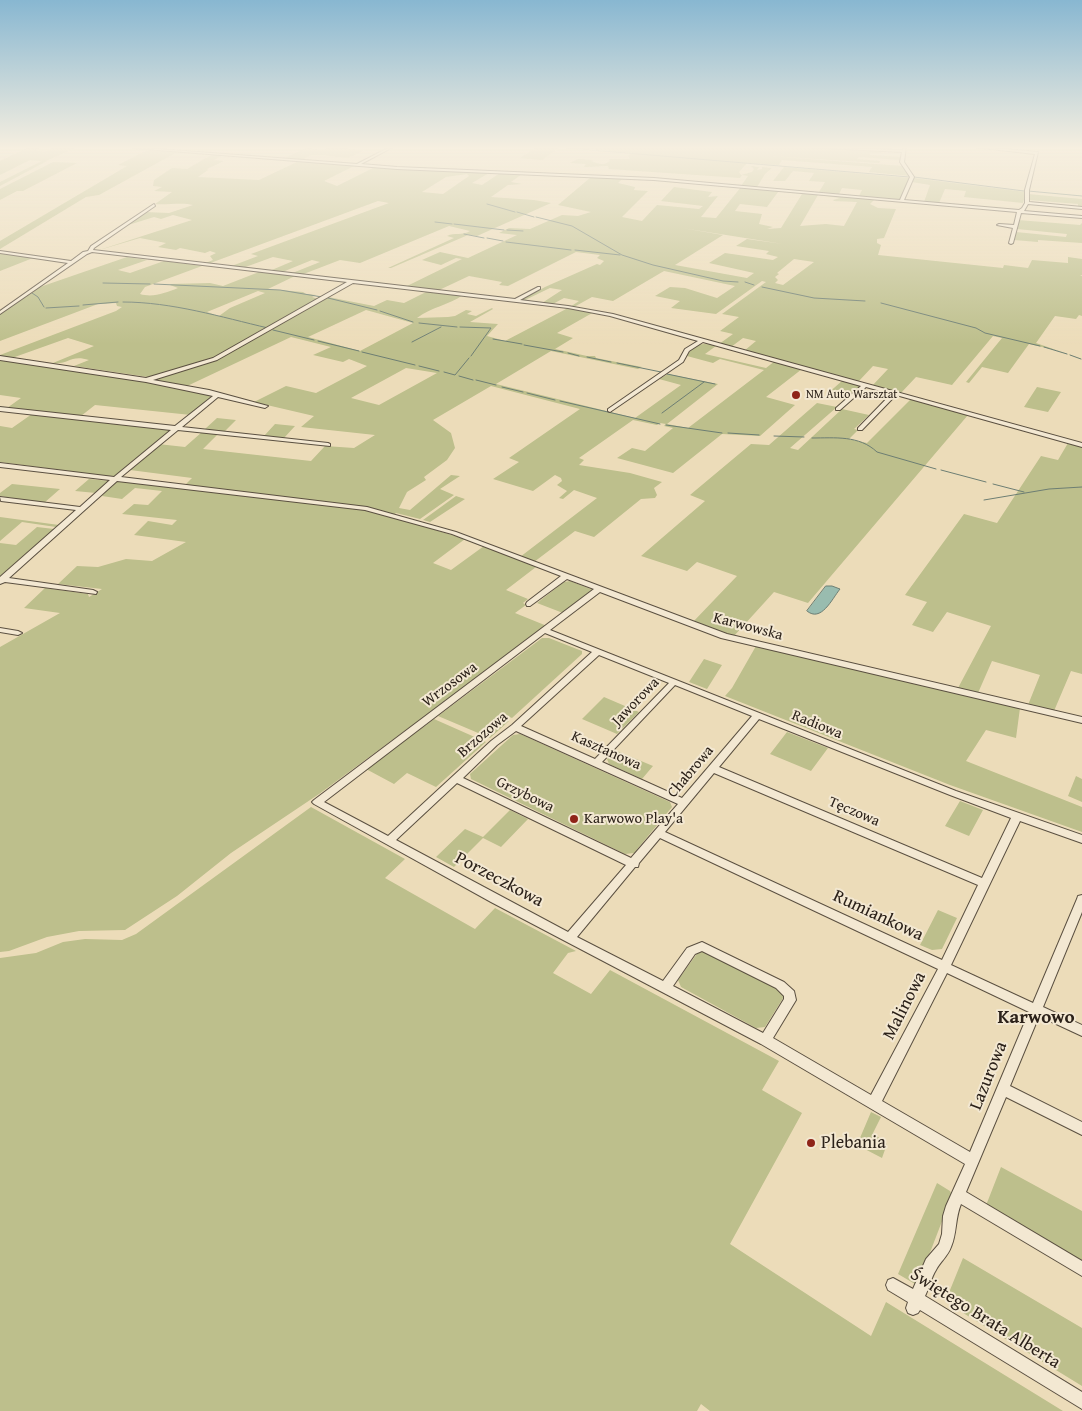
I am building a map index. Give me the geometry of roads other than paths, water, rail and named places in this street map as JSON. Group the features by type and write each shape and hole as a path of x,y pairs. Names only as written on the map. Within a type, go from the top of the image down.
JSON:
{"street":[{"path":"0,313 142,213"},
{"path":"1012,243 1021,213"},
{"path":"1050,213 1082,216"},
{"path":"998,225 1016,227"},
{"path":"90,251 596,311 1082,445"},
{"path":"0,252 72,262"},
{"path":"146,380 215,359 351,282"},
{"path":"515,301 538,288"},
{"path":"610,410 682,361 687,350 702,340"},
{"path":"0,358 146,380 265,406"},
{"path":"838,409 865,385"},
{"path":"860,429 895,393"},
{"path":"1,580 114,480 178,429 216,395"},
{"path":"0,409 328,445"},
{"path":"0,465 114,480 355,506 419,522"},
{"path":"1,499 82,509"},
{"name":"Karwowska","path":"419,522 454,533 692,625 743,641 1082,720"},
{"path":"530,604 566,576"},
{"path":"1,580 93,592"},
{"name":"Wrzosowa","path":"316,802 599,589"},
{"path":"0,630 18,633"},
{"name":"Radiowa","path":"544,630 953,793 1082,839"},
{"name":"Brzozowa","path":"389,841 494,743 515,727 597,652"},
{"name":"Jaworowa","path":"596,763 674,682"},
{"name":"Chabrowa","path":"570,938 757,716"},
{"name":"Kasztanowa","path":"515,727 685,803"},
{"name":"Tęczowa","path":"714,769 983,883"},
{"name":"Grzybowa","path":"457,779 634,864"},
{"name":"Porzeczkowa","path":"316,802 765,1040 874,1104"},
{"name":"Malinowa","path":"874,1104 1017,816"},
{"name":"Rumiankowa","path":"659,833 1082,1032"},
{"name":"Lazurowa","path":"915,1304 931,1264 944,1248 949,1234 950,1216 958,1195 1082,900"},
{"path":"665,988 691,951 702,946 780,985 790,994 790,1000 765,1040"},
{"path":"1003,1089 1082,1129"},
{"path":"874,1104 972,1161"},
{"path":"958,1195 1082,1269"},
{"name":"Świętego Brata Alberta","path":"893,1285 915,1304 1082,1402"}],"waterway":[{"path":"520,213 534,217"},
{"path":"536,217 572,226 622,255 653,265 723,281 738,282"},
{"path":"435,222 452,224"},
{"path":"454,224 504,230"},
{"path":"507,230 523,231"},
{"path":"464,234 484,238"},
{"path":"487,238 503,241"},
{"path":"506,242 571,250"},
{"path":"575,250 620,255"},
{"path":"745,282 754,285"},
{"path":"103,283 150,284"},
{"path":"154,284 280,290 322,297"},
{"path":"762,287 814,298 865,301"},
{"path":"32,293 38,297 44,307"},
{"path":"328,298 377,310"},
{"path":"83,305 118,302"},
{"path":"123,302 178,307 268,328"},
{"path":"881,303 976,328 985,333 1040,346"},
{"path":"46,308 79,306"},
{"path":"380,311 413,322"},
{"path":"419,323 457,327"},
{"path":"412,342 441,327"},
{"path":"460,327 491,328 471,356"},
{"path":"273,330 314,340"},
{"path":"493,339 522,344"},
{"path":"318,341 359,351"},
{"path":"524,345 563,352"},
{"path":"1044,347 1067,354"},
{"path":"362,352 415,365"},
{"path":"568,353 579,356"},
{"path":"1070,355 1081,359"},
{"path":"587,357 611,362"},
{"path":"444,372 455,375 469,358"},
{"path":"617,363 661,372"},
{"path":"419,366 439,371"},
{"path":"667,374 715,384"},
{"path":"459,376 473,380"},
{"path":"476,380 496,385"},
{"path":"662,413 704,382"},
{"path":"502,387 523,392"},
{"path":"527,393 555,400"},
{"path":"560,401 660,424"},
{"path":"666,425 722,433"},
{"path":"728,433 759,435"},
{"path":"774,436 804,437"},
{"path":"812,438 855,440 877,452 936,469"},
{"path":"941,470 986,482"},
{"path":"993,484 1024,492"},
{"path":"984,500 1049,489 1082,487"}],"place":[{"name":"NM Auto Warsztat","path":"796,395"},
{"name":"Karwowo Play'a","path":"574,819"},
{"name":"Plebania","path":"811,1143"}],"district":[{"name":"Karwowo","path":"1036,1018"}]}
